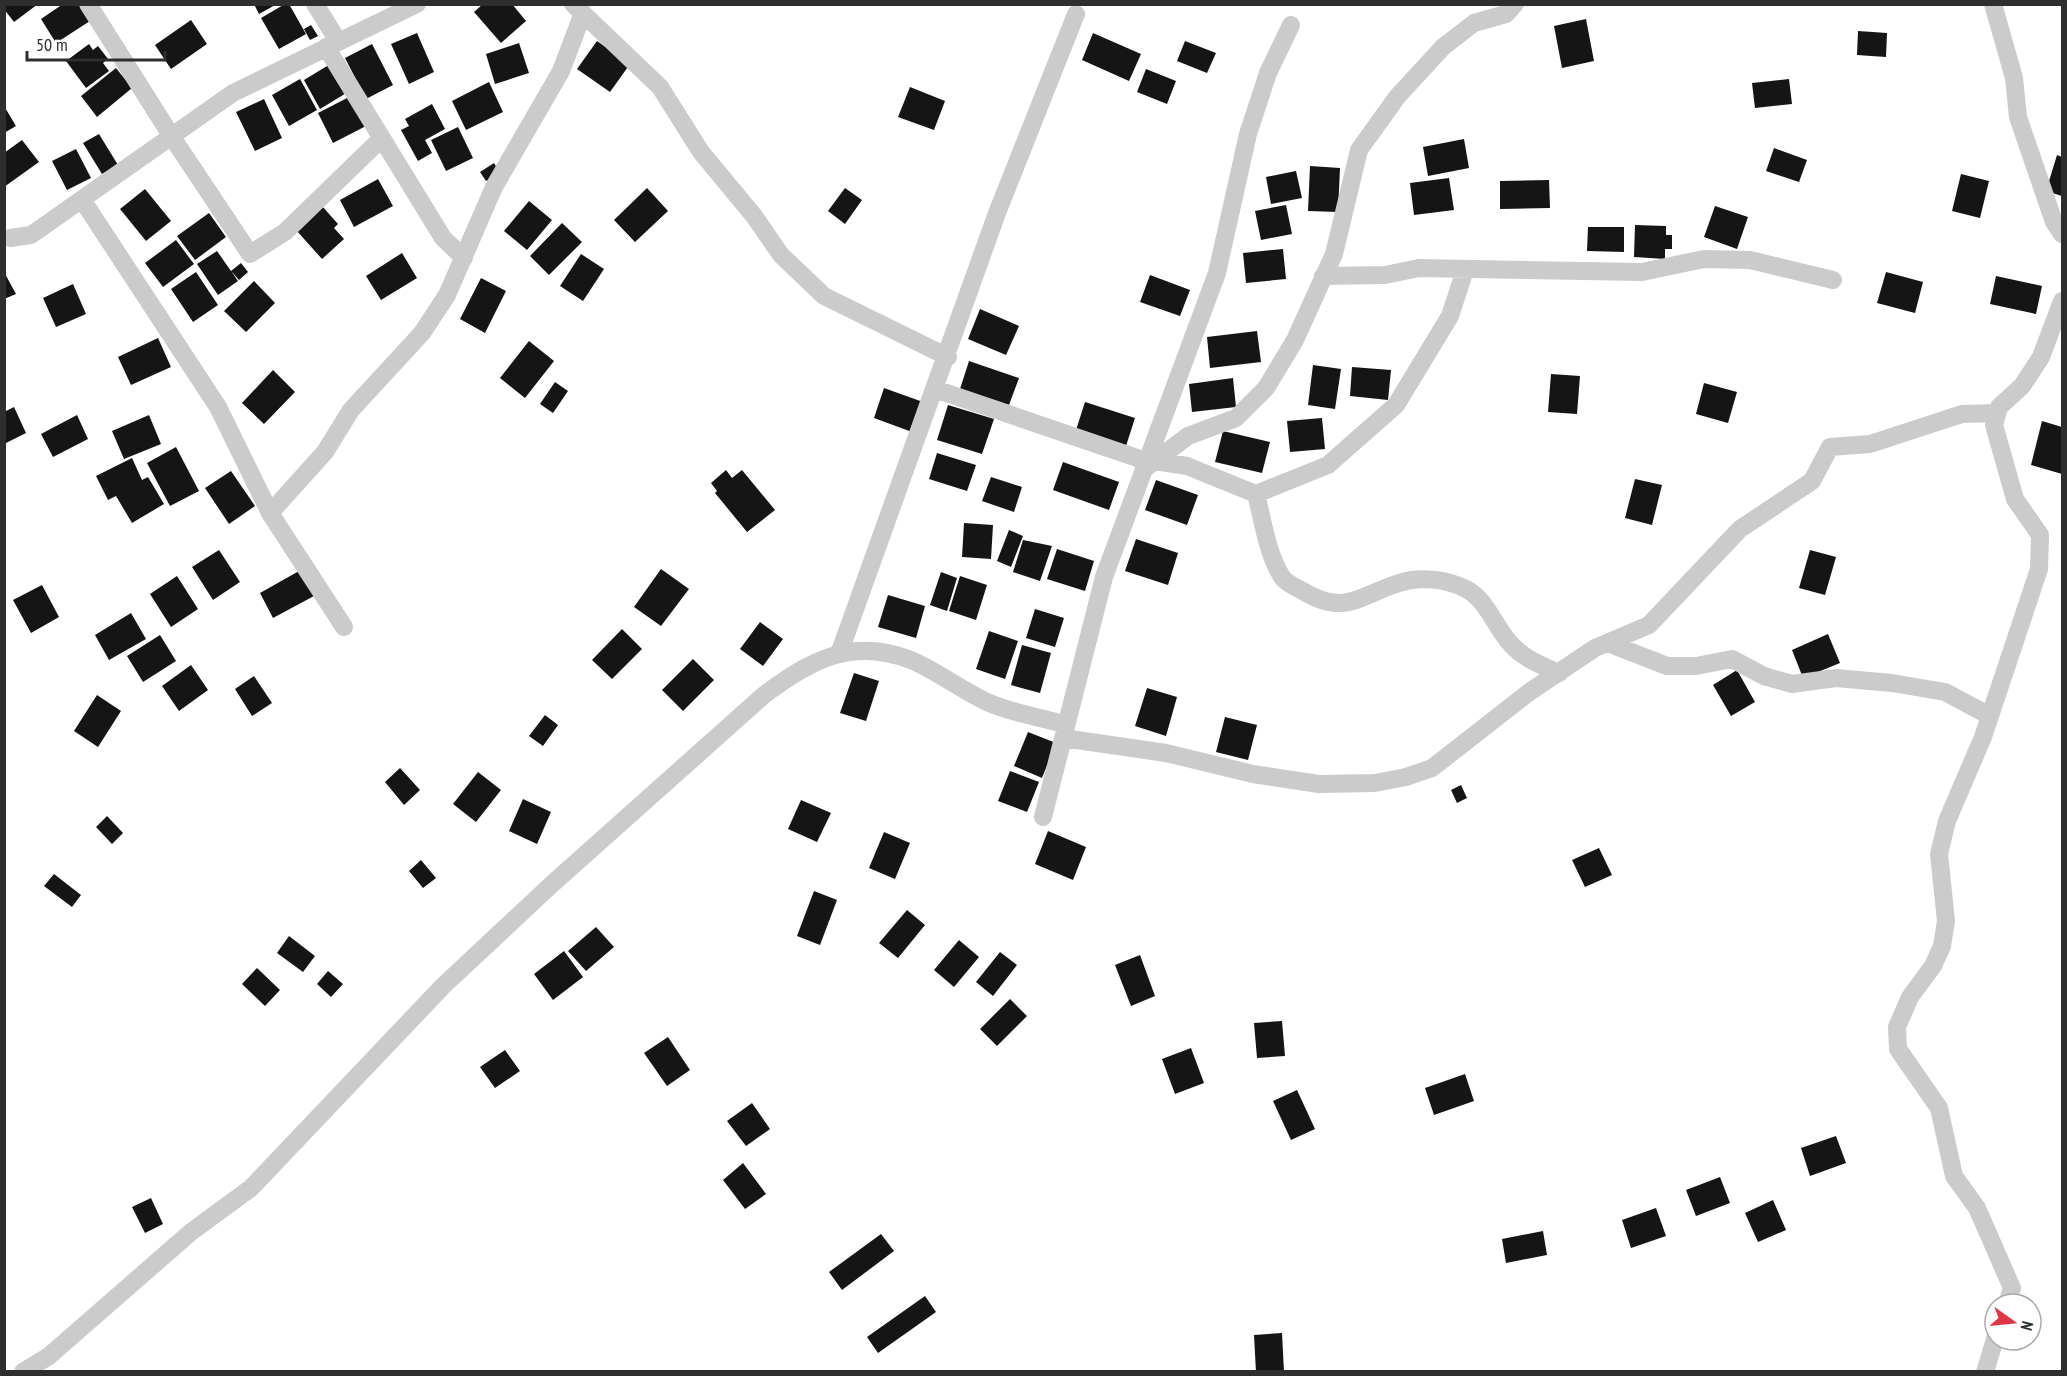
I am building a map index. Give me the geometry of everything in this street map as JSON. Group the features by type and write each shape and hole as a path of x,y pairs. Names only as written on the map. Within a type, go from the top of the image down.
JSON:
{"street":[{"path":"88,4 172,137 250,254 285,232 382,138"},
{"path":"315,4 332,44 382,138 443,238 464,258"},
{"path":"6,235 31,235 83,201 233,93 417,4"},
{"path":"1148,464 1188,436 1236,418 1266,388 1295,340 1334,254 1359,150 1397,97 1443,47 1474,23 1506,14 1515,4"},
{"path":"1993,4 2014,78 2018,117 2054,222 2062,234"},
{"path":"270,513 325,452 351,410 422,333 447,295 494,187 561,71 578,9 660,87 701,152 754,216 781,255 824,296 948,357"},
{"path":"839,654 948,357 997,213 1076,14"},
{"path":"1043,817 1104,577 1148,464 1217,273 1248,134 1268,73 1292,25"},
{"path":"83,201 218,407 270,513 344,627"},
{"path":"1323,276 1385,275 1419,268 1642,272 1704,259 1750,260 1833,280"},
{"path":"935,389 1148,464 1187,466 1256,494 1328,465 1396,405 1450,316 1465,270"},
{"path":"2011,1292 2012,1288 1977,1208 1954,1176 1939,1108 1898,1049 1897,1027 1910,997 1933,966 1942,946 1946,921 1939,854 1947,821 1990,716 2039,569 2040,535 2015,499 1994,425 1999,407 2022,386 2041,357 2062,301"},
{"path":"23,1371 49,1356 191,1232 251,1188 443,986 551,885 764,695 795,672 825,657 879,650 911,660 989,703 1065,731 1253,774 1319,784 1375,783 1406,777 1432,768 1558,673 1608,643 1649,625 1740,529 1812,481 1830,447 1870,444 1962,414 1997,412"},
{"path":"1256,494 1268,543 1283,579 1314,598 1340,604 1366,598 1400,582 1434,579 1467,589 1486,609 1509,643 1529,660 1558,673"},
{"path":"1608,643 1667,666 1696,666 1732,659 1764,676 1792,684 1836,678 1892,683 1945,692 1990,716"},
{"path":"1985,1371 1991,1352"}],"building":[{"path":"4,4 38,4 14,22 4,9"},
{"path":"63,4 79,4 90,21 56,43 41,19"},
{"path":"254,4 277,4 259,14"},
{"path":"289,4 306,34 279,49 261,18"},
{"path":"483,4 512,4 526,21 501,43 474,12"},
{"path":"1586,19 1594,61 1562,68 1554,26"},
{"path":"191,20 207,44 171,69 155,45"},
{"path":"311,25 318,36 310,40 304,29"},
{"path":"1858,31 1887,33 1886,57 1857,55"},
{"path":"417,33 434,72 409,84 391,44"},
{"path":"1093,33 1141,54 1129,81 1082,60"},
{"path":"597,41 630,64 610,92 577,69"},
{"path":"1185,41 1216,53 1207,73 1177,61"},
{"path":"519,43 529,73 495,84 486,54"},
{"path":"89,44 93,50 98,46 108,59 103,63 109,71 86,88 66,61"},
{"path":"372,44 393,85 366,99 345,58"},
{"path":"332,63 348,92 320,109 304,80"},
{"path":"116,68 132,88 97,117 81,96"},
{"path":"1146,69 1176,81 1167,104 1137,92"},
{"path":"300,79 317,110 289,126 272,95"},
{"path":"1789,79 1792,104 1755,108 1752,83"},
{"path":"489,82 503,112 466,130 452,101"},
{"path":"910,87 945,101 934,130 898,117"},
{"path":"351,96 366,126 333,143 318,113"},
{"path":"264,99 282,138 255,151 236,112"},
{"path":"432,104 445,129 425,140 432,153 418,161 401,130 409,126 405,119"},
{"path":"4,106 16,126 4,133"},
{"path":"458,127 473,158 446,171 431,140"},
{"path":"99,134 118,165 102,174 83,143"},
{"path":"1464,139 1469,168 1428,176 1423,147"},
{"path":"22,140 39,162 4,187 4,153"},
{"path":"1774,148 1807,160 1799,182 1766,171"},
{"path":"76,149 91,178 67,190 52,161"},
{"path":"2057,155 2062,157 2062,196 2046,191"},
{"path":"494,163 500,173 486,181 480,172"},
{"path":"1310,166 1340,168 1338,212 1308,211"},
{"path":"1296,171 1302,198 1271,204 1266,177"},
{"path":"1961,174 1989,181 1980,218 1952,211"},
{"path":"1449,178 1454,210 1414,215 1410,183"},
{"path":"378,179 393,206 354,227 340,200"},
{"path":"1549,180 1550,208 1500,209 1500,181"},
{"path":"647,188 668,211 635,242 614,220"},
{"path":"845,188 862,200 845,224 828,211"},
{"path":"145,189 171,221 146,241 120,209"},
{"path":"529,201 552,220 527,250 504,231"},
{"path":"1286,205 1292,234 1261,240 1255,211"},
{"path":"322,206 338,224 334,228 344,239 322,259 296,230"},
{"path":"1715,206 1748,217 1737,249 1704,237"},
{"path":"209,213 226,237 195,260 177,236"},
{"path":"562,223 582,242 549,275 530,256"},
{"path":"1635,225 1666,226 1666,235 1672,235 1672,249 1665,249 1665,259 1634,257"},
{"path":"1588,227 1624,227 1624,252 1587,251"},
{"path":"176,240 194,264 163,287 145,263"},
{"path":"1283,249 1286,279 1246,283 1243,253"},
{"path":"217,251 238,281 218,295 197,264"},
{"path":"402,253 417,278 381,300 366,276"},
{"path":"581,254 604,269 583,301 560,286"},
{"path":"241,263 248,272 239,280 231,271"},
{"path":"4,272 16,294 4,299"},
{"path":"196,272 218,305 193,322 171,289"},
{"path":"1886,272 1923,282 1915,313 1877,303"},
{"path":"1150,275 1190,290 1180,316 1140,302"},
{"path":"1996,276 2042,286 2036,314 1990,304"},
{"path":"481,278 506,291 485,333 460,319"},
{"path":"254,281 275,303 246,332 224,311"},
{"path":"73,284 86,314 56,327 43,298"},
{"path":"980,309 1019,326 1006,355 968,339"},
{"path":"1257,331 1261,362 1210,368 1207,337"},
{"path":"158,338 171,367 131,385 118,357"},
{"path":"529,341 554,361 525,398 500,378"},
{"path":"969,361 1019,378 1009,405 960,389"},
{"path":"1313,365 1341,369 1335,409 1308,405"},
{"path":"1352,367 1391,370 1388,400 1350,396"},
{"path":"273,370 295,392 264,424 242,403"},
{"path":"1551,374 1580,376 1577,414 1548,412"},
{"path":"1233,378 1236,407 1192,412 1189,384"},
{"path":"555,382 568,391 553,413 540,404"},
{"path":"1704,383 1737,392 1728,423 1696,414"},
{"path":"884,388 923,402 912,432 874,418"},
{"path":"1085,402 1135,418 1126,446 1076,430"},
{"path":"948,405 994,419 982,454 937,440"},
{"path":"14,407 26,433 4,444 4,412"},
{"path":"77,415 88,439 53,457 41,434"},
{"path":"149,415 161,444 124,459 112,431"},
{"path":"1322,418 1325,449 1290,452 1287,421"},
{"path":"2042,421 2062,427 2062,474 2031,465"},
{"path":"1223,431 1270,442 1262,473 1215,462"},
{"path":"176,447 199,491 170,506 147,463"},
{"path":"937,453 976,465 967,491 929,479"},
{"path":"132,458 142,480 148,477 164,504 132,523 116,496 108,500 96,476"},
{"path":"1063,462 1119,482 1109,510 1053,490"},
{"path":"726,470 732,478 742,470 775,510 747,532 715,493 717,491 711,483"},
{"path":"231,471 255,506 229,524 205,488"},
{"path":"991,477 1022,487 1014,512 982,501"},
{"path":"1635,479 1662,485 1652,525 1625,518"},
{"path":"1156,480 1198,495 1187,525 1145,510"},
{"path":"964,523 993,525 991,559 962,557"},
{"path":"1009,530 1023,536 1011,567 997,561"},
{"path":"1136,539 1178,553 1168,585 1125,571"},
{"path":"1023,540 1052,546 1040,581 1013,572"},
{"path":"1057,549 1094,561 1085,591 1047,579"},
{"path":"219,550 240,582 213,600 192,567"},
{"path":"1810,550 1836,557 1825,595 1799,588"},
{"path":"661,569 689,589 661,626 634,607"},
{"path":"299,571 314,596 273,618 260,593"},
{"path":"941,572 957,578 947,611 930,605"},
{"path":"177,576 198,609 171,627 150,594"},
{"path":"960,576 987,585 976,620 949,611"},
{"path":"42,585 59,617 31,633 13,600"},
{"path":"888,595 925,606 916,638 878,627"},
{"path":"1035,609 1064,618 1055,647 1026,638"},
{"path":"131,613 146,639 109,660 95,635"},
{"path":"760,622 783,639 763,666 740,649"},
{"path":"622,629 642,649 612,679 592,660"},
{"path":"989,631 1018,641 1005,679 976,669"},
{"path":"1828,634 1840,663 1803,678 1792,650"},
{"path":"160,635 176,661 143,682 127,656"},
{"path":"1022,645 1051,653 1040,693 1011,685"},
{"path":"693,659 714,680 683,711 662,690"},
{"path":"191,665 208,690 179,711 162,686"},
{"path":"1737,670 1755,702 1731,716 1713,685"},
{"path":"854,673 879,681 866,721 840,713"},
{"path":"254,676 272,703 252,716 235,689"},
{"path":"1147,688 1177,697 1166,736 1135,726"},
{"path":"97,695 121,711 98,747 74,731"},
{"path":"545,715 558,725 543,746 529,736"},
{"path":"1225,717 1257,725 1248,760 1216,752"},
{"path":"1028,732 1056,743 1042,778 1014,766"},
{"path":"400,768 420,790 404,805 385,782"},
{"path":"1010,771 1039,782 1027,812 998,801"},
{"path":"478,772 501,790 476,822 453,804"},
{"path":"1461,785 1467,798 1457,803 1451,790"},
{"path":"523,799 551,812 537,844 509,831"},
{"path":"801,800 831,813 817,842 788,829"},
{"path":"107,816 123,833 112,844 96,827"},
{"path":"1048,831 1086,847 1073,880 1035,864"},
{"path":"884,832 910,843 895,879 869,868"},
{"path":"1599,848 1612,875 1585,887 1572,860"},
{"path":"421,860 436,878 423,888 409,871"},
{"path":"54,874 81,895 72,907 44,886"},
{"path":"814,891 837,900 820,945 797,936"},
{"path":"907,910 925,925 898,958 879,943"},
{"path":"596,927 614,947 586,971 568,951"},
{"path":"289,936 315,956 303,972 277,953"},
{"path":"959,940 979,957 954,987 934,970"},
{"path":"564,951 583,977 553,1000 534,974"},
{"path":"1000,952 1017,965 993,996 976,982"},
{"path":"1140,955 1155,996 1131,1006 1115,965"},
{"path":"257,968 280,990 265,1006 242,984"},
{"path":"328,971 343,984 331,997 317,984"},
{"path":"1010,999 1027,1016 997,1046 980,1029"},
{"path":"1282,1021 1285,1056 1257,1058 1254,1023"},
{"path":"668,1037 690,1070 667,1086 644,1053"},
{"path":"1191,1048 1204,1083 1175,1094 1162,1059"},
{"path":"505,1050 520,1071 495,1088 480,1067"},
{"path":"1465,1074 1474,1101 1434,1115 1425,1088"},
{"path":"1297,1090 1315,1129 1291,1140 1273,1101"},
{"path":"752,1103 770,1129 746,1146 727,1121"},
{"path":"1836,1136 1846,1163 1810,1176 1801,1148"},
{"path":"743,1163 766,1194 745,1209 723,1180"},
{"path":"1720,1177 1730,1203 1696,1216 1686,1190"},
{"path":"151,1198 163,1224 145,1233 132,1207"},
{"path":"1773,1200 1786,1230 1758,1242 1745,1213"},
{"path":"1656,1208 1666,1236 1631,1248 1622,1220"},
{"path":"1543,1231 1547,1255 1506,1263 1502,1239"},
{"path":"881,1234 894,1251 842,1290 829,1272"},
{"path":"925,1296 936,1312 878,1353 867,1337"},
{"path":"1282,1333 1284,1372 1256,1372 1254,1335"}]}
